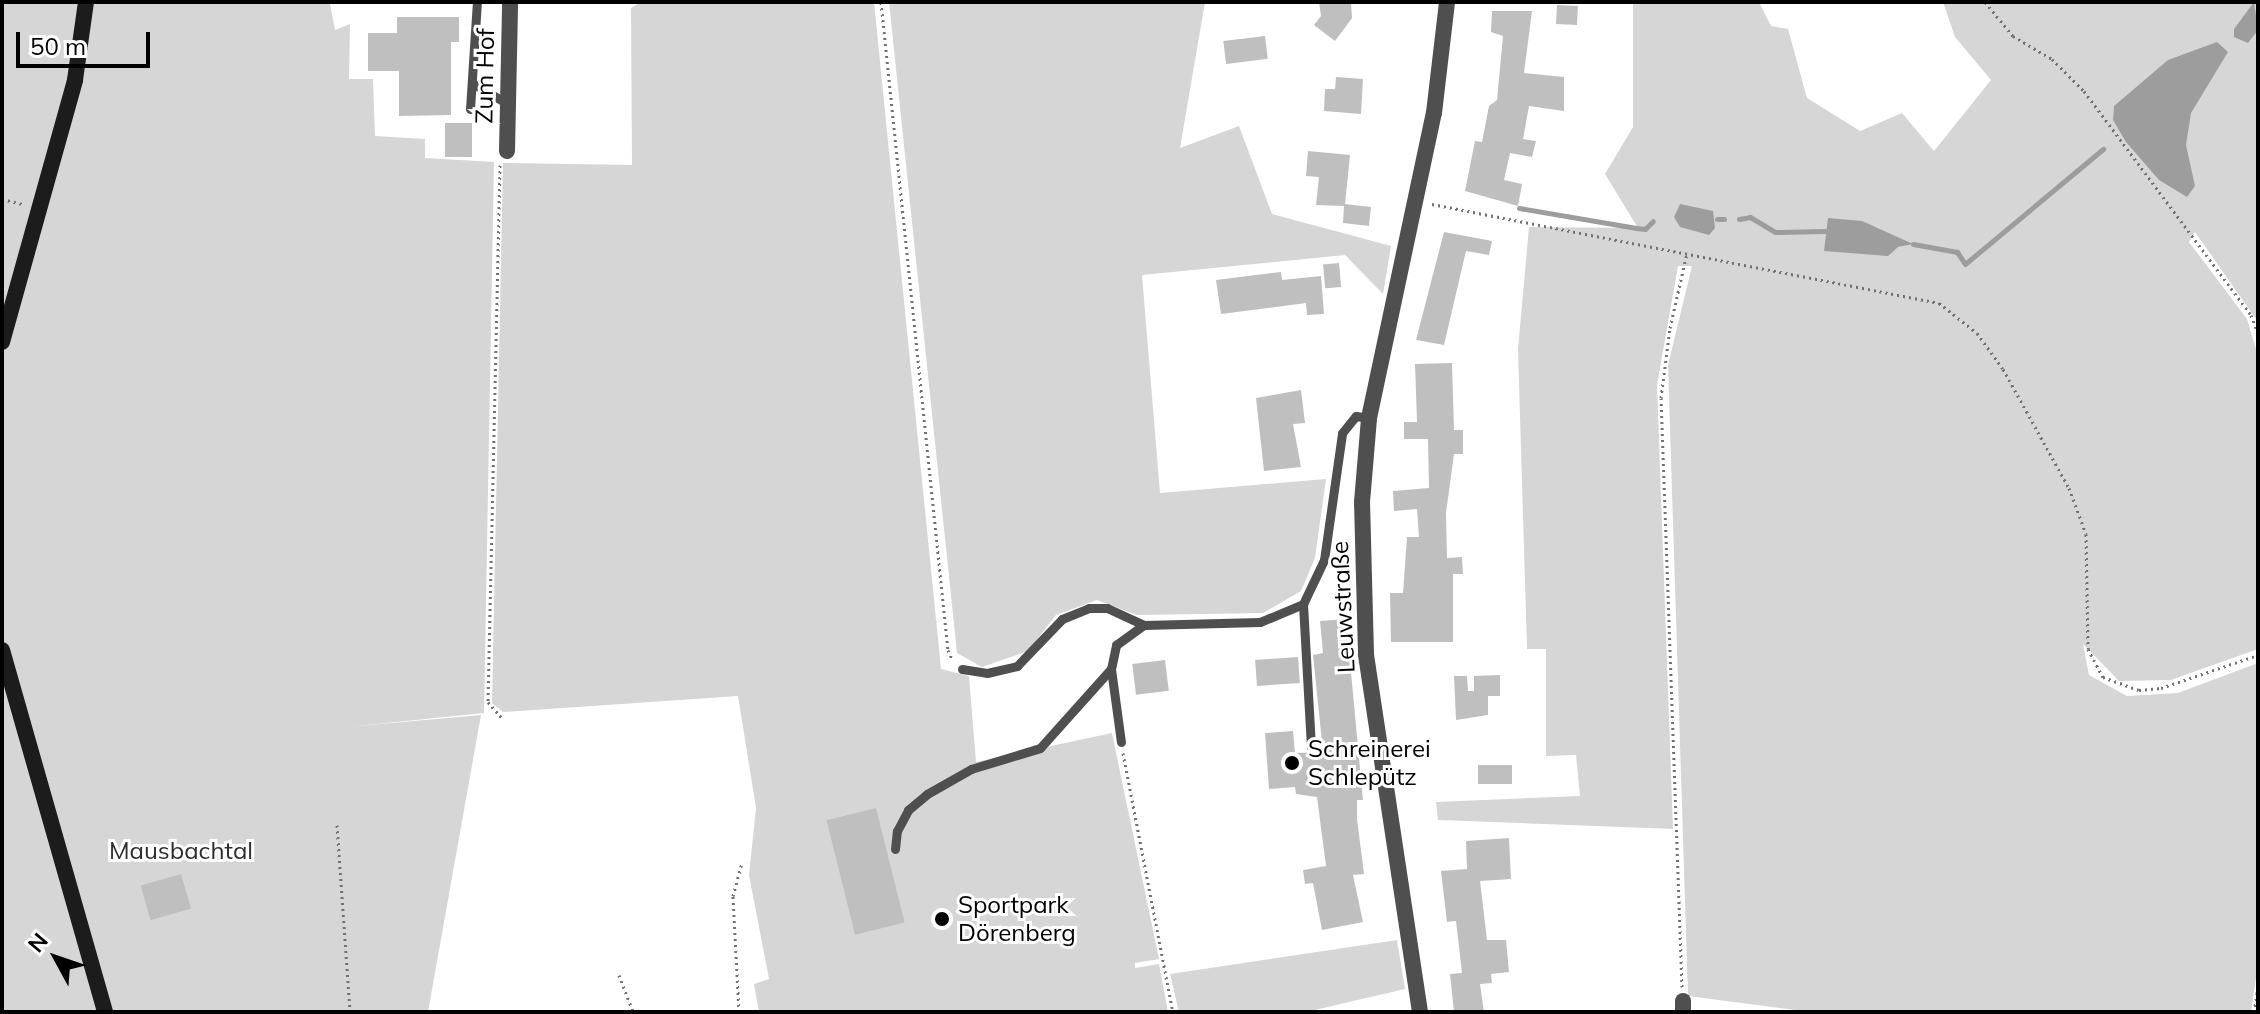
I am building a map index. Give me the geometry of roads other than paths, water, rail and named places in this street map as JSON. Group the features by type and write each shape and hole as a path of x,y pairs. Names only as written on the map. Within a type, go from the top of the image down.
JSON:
{"main road":[{"path":"2,342 75,80 86,2"},
{"path":"2,650 105,1012"}],"street":[{"name":"Zum Hof","path":"507,151 510,2"},
{"name":"Leuwstraße","path":"1420,1012 1366,654 1362,502 1369,418 1417,201 1447,2"}],"lane":[{"path":"470,109 477,2"},
{"path":"472,83 508,104"},
{"path":"1311,747 1303,604 1319,576 1328,543 1342,433 1356,416 1369,418"},
{"path":"962,669 987,673 1017,666 1062,619 1089,608 1107,608 1144,625 1260,622 1303,604"},
{"path":"1121,742 1111,669 1116,645 1144,625"},
{"path":"895,849 897,831 908,810 927,794 971,769 1040,748 1111,669"}],"waterway":[{"path":"1913,244 1957,252 1965,264 2103,149"},
{"path":"1519,208 1645,229 1653,221"},
{"path":"1739,219 1750,217 1775,232 1826,231"},
{"path":"1717,219 1724,219"}],"place":[{"name":"Schreinerei Schlepütz","path":"1292,763"},
{"name":"Sportpark Dörenberg","path":"942,919"}],"park label":[{"name":"Mausbachtal","path":"181,851"}]}
